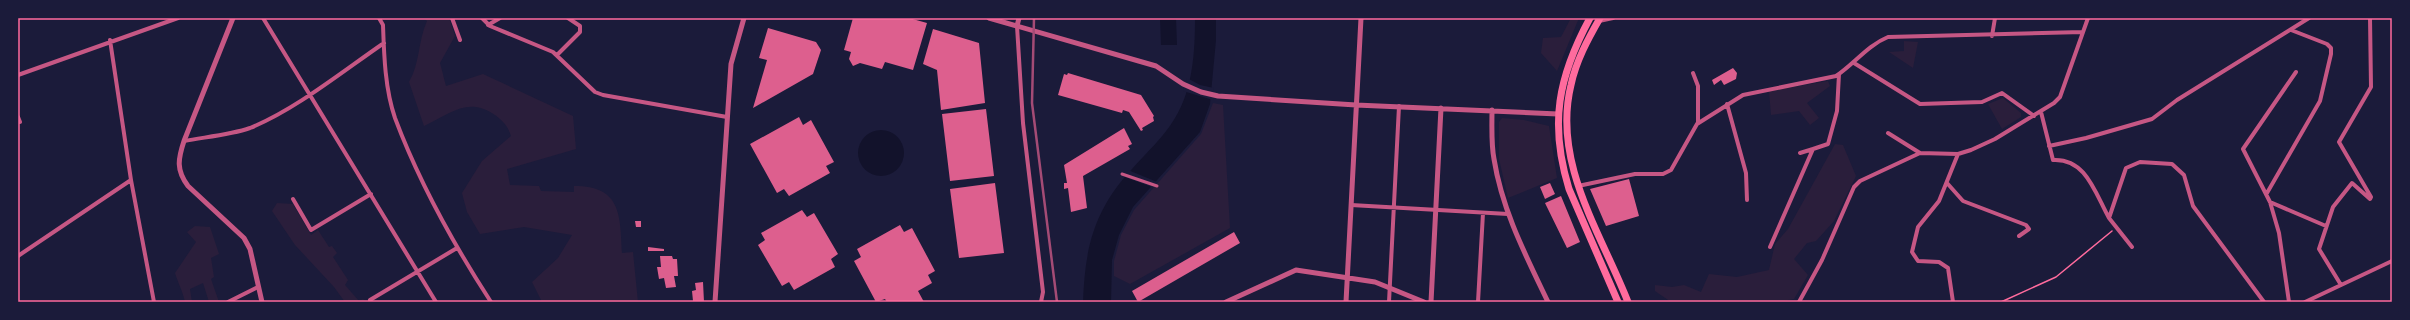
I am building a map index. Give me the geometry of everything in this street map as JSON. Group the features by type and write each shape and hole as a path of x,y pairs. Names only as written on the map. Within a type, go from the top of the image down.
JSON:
{"highway":[{"path":"1590,18 1576,45 1564,77 1558,114 1558,135 1563,169 1569,189 1618,302"},
{"path":"1599,19 1577,64 1568,104 1568,142 1577,186 1628,302"}],"street":[{"path":"18,75 110,40 178,18"},
{"path":"233,18 178,158 180,176 188,186 244,238 250,249 262,302"},
{"path":"263,18 436,302"},
{"path":"379,18 383,25 386,71 395,118 457,248 491,302"},
{"path":"452,18 460,40"},
{"path":"482,18 488,25 557,56 595,92 603,95 727,117"},
{"path":"488,25 500,18"},
{"path":"557,56 580,32 580,26 568,18"},
{"path":"715,302 731,64 744,18"},
{"path":"989,18 1156,66 1183,84 1201,92 1218,96 1356,105 1558,114"},
{"path":"1018,18 1017,26 1023,123 1043,292 1042,301"},
{"path":"1346,302 1361,18"},
{"path":"1599,19 1613,18"},
{"path":"1992,36 1995,18"},
{"path":"1799,302 1822,260 1854,187 1872,174 1920,153 1958,154 1995,139 2040,112 2060,97 2088,18"},
{"path":"2049,146 2086,138 2152,119 2177,100 2309,18"},
{"path":"2334,144 2339,142 2371,87 2370,18"},
{"path":"2267,193 2320,101 2331,54 2331,48 2326,44 2291,30"},
{"path":"1577,186 1635,174 1663,174 1671,170 1698,123 1743,94 1825,80 1839,74 1854,63 1877,42 1888,37 1992,36 2083,32"},
{"path":"110,40 131,180 154,302"},
{"path":"184,140 248,128 310,95 384,43"},
{"path":"1854,63 1920,104 1982,102 2002,93 2034,116"},
{"path":"2289,302 2278,233 2270,202 2267,193 2243,150 2296,72"},
{"path":"1693,73 1698,86 1698,123"},
{"path":"1800,153 1828,144 1837,111 1839,74"},
{"path":"1727,104 1746,173 1747,200"},
{"path":"1389,302 1399,106"},
{"path":"1431,302 1441,108"},
{"path":"1492,110 1494,158 1508,214 1548,302"},
{"path":"2040,112 2053,160 2069,161 2082,169 2115,228 2132,247"},
{"path":"18,117 20,122"},
{"path":"1888,133 1920,153"},
{"path":"2339,142 2371,196 2370,199 2366,198 2352,183 2333,207 2326,226 2319,248 2341,285"},
{"path":"1770,247 1813,149"},
{"path":"1953,302 1948,268 1939,262 1918,261 1912,252 1918,227 1939,201 1958,154"},
{"path":"2109,218 2126,168 2140,162 2172,164 2184,175 2193,206 2264,302"},
{"path":"1122,174 1157,186"},
{"path":"18,256 131,180"},
{"path":"1947,183 1963,201 2026,225 2029,229 2019,236"},
{"path":"294,200 311,230 371,194"},
{"path":"2270,202 2326,226"},
{"path":"1351,206 1508,214"},
{"path":"1478,302 1483,213"},
{"path":"370,300 457,248"},
{"path":"2305,302 2392,261"},
{"path":"1226,302 1296,270 1375,282 1424,302"},
{"path":"228,302 258,287"}],"path":[{"path":"2001,302 2056,278 2113,230"}],"shaded area":[{"path":"424,18 449,18 455,36 440,63 446,86 483,74 573,116 576,149 507,169 510,185 539,186 541,191 574,192 574,186 590,187 601,191 610,197 619,216 622,253 633,252 638,302 542,302 532,282 558,258 572,235 524,227 480,234 467,212 462,193 482,161 511,136 510,132 498,117 476,107 459,109 424,126 409,82 413,75 427,21"},
{"path":"1160,18 1176,18 1177,45 1161,45"},
{"path":"1195,18 1216,18 1216,40 1210,104 1200,132 1133,207 1119,235 1112,260 1111,302 1083,302 1089,247 1100,215 1119,184 1166,132 1181,107 1186,95 1192,70"},
{"path":"1571,18 1579,18 1557,71 1541,53 1543,38 1561,37"},
{"path":"1904,41 1918,42 1913,68 1889,52 1904,51"},
{"path":"1828,81 1830,86 1807,103 1819,118 1810,125 1799,111 1771,115 1769,91"},
{"path":"2003,98 2021,113 2021,117 2002,129 1988,104"},
{"path":"1213,103 1223,105 1230,228 1130,284 1114,276 1114,261 1121,235 1134,210 1201,134"},
{"path":"1502,118 1524,120 1549,126 1557,178 1508,198 1499,159 1499,122"},
{"path":"877,130 885,130 894,134 900,140 904,153 900,166 894,172 885,176 877,176 868,172 862,166 858,157 858,149 862,140 868,134"},
{"path":"1835,144 1843,145 1856,176 1834,221 1816,241 1807,243 1794,259 1808,275 1794,299 1778,302 1671,302 1655,291 1655,285 1672,287 1684,285 1701,292 1709,274 1737,277 1769,270 1775,244 1788,229"},
{"path":"277,203 293,204 311,235 318,230 329,247 332,246 337,253 333,257 348,280 345,285 359,301 363,299 365,302 345,302 334,287 295,245 272,211"},
{"path":"195,226 210,227 219,254 211,258 214,277 211,279 219,302 209,302 203,283 190,289 192,302 185,302 175,273 196,242 187,232"}],"pier":[{"path":"1187,78 1200,85 1214,88 1213,100 1183,91"},
{"path":"1128,170 1157,182 1152,187 1122,176"}],"building":[{"path":"853,18 909,18 927,23 913,70 885,62 882,69 860,63 853,66 849,59 851,52 844,50"},
{"path":"768,28 816,42 821,50 813,74 753,108 767,60 759,58"},
{"path":"933,29 979,43 985,103 941,110 937,70 923,64"},
{"path":"1733,68 1737,73 1736,79 1724,85 1721,80 1714,85 1712,80"},
{"path":"1068,73 1141,95 1154,116 1154,121 1142,128 1143,130 1141,131 1129,112 1123,110 1122,113 1058,95 1064,74 1067,75"},
{"path":"986,109 994,176 950,181 942,114"},
{"path":"799,117 803,125 811,120 834,162 826,166 830,173 789,196 784,189 777,193 750,144"},
{"path":"1124,128 1132,144 1128,146 1130,149 1083,176 1087,208 1071,212 1068,188 1064,189 1064,183 1067,183 1064,165"},
{"path":"1629,179 1639,216 1606,226 1590,189"},
{"path":"995,183 1004,253 959,258 950,189"},
{"path":"1550,183 1555,194 1545,199 1540,187"},
{"path":"1561,196 1580,242 1567,248 1545,203"},
{"path":"802,210 807,217 814,213 838,254 831,259 835,267 794,290 789,282 782,286 758,245 765,240 761,233"},
{"path":"635,221 641,221 641,227 636,227"},
{"path":"900,225 904,232 912,228 935,271 928,275 932,283 918,291 924,302 887,302 885,299 876,302 854,261 861,257 857,249"},
{"path":"1234,232 1240,243 1138,302 1132,291"},
{"path":"648,247 664,249 664,251 648,251"},
{"path":"660,256 672,256 673,259 677,259 678,276 674,276 676,287 666,288 664,278 659,279 657,267 661,267"},
{"path":"703,282 704,302 693,301 692,291 696,290 695,283"}],"railway":[{"path":"1034,18 1032,103 1057,302"}]}
